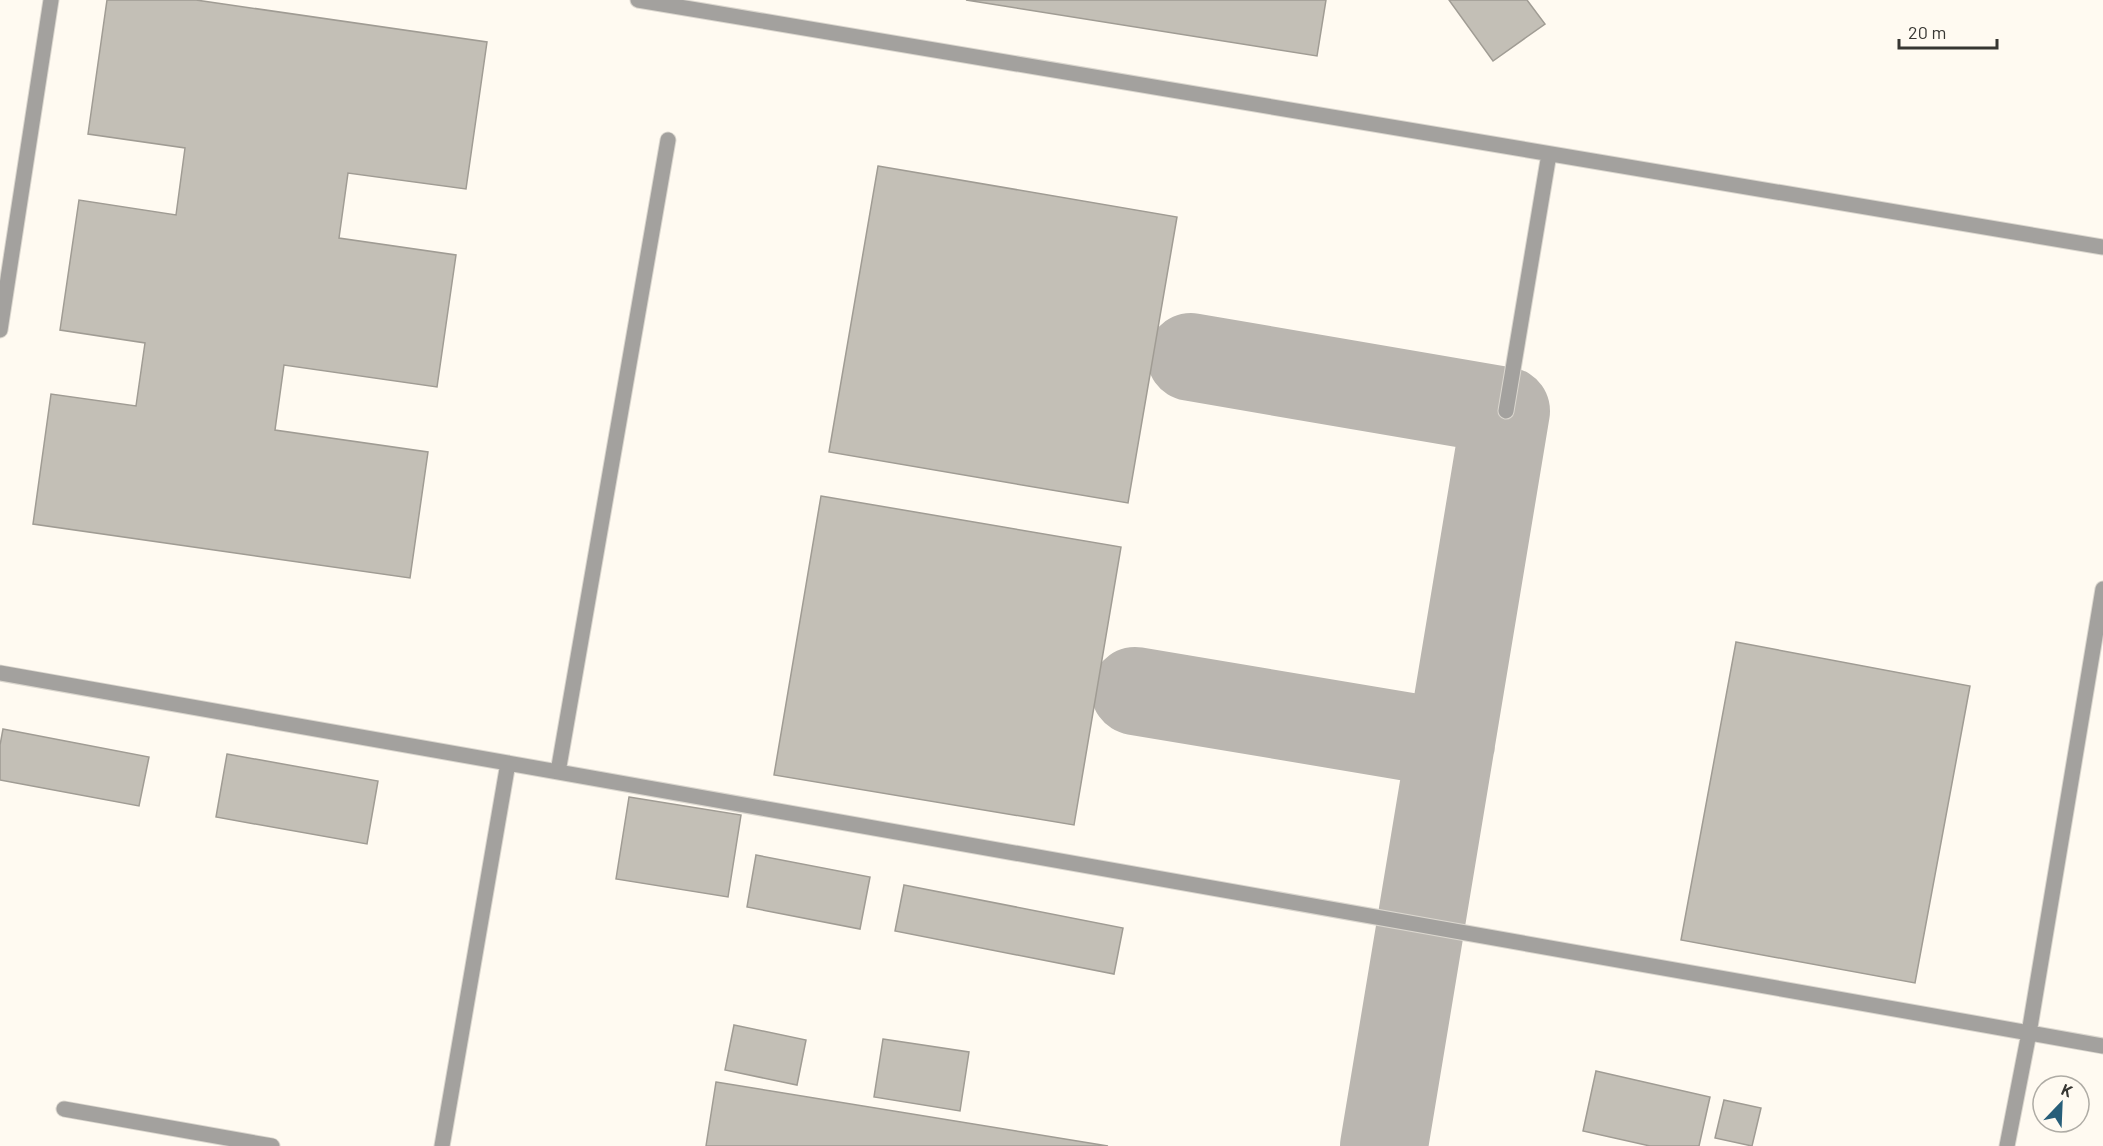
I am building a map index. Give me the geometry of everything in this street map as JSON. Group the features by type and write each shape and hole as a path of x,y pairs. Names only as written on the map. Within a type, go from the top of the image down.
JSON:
{"lane":[{"path":"0,330 51,0"},
{"path":"638,0 2103,247"},
{"path":"558,772 668,140"},
{"path":"1506,411 1550,154"},
{"path":"2007,1146 2029,1033 2103,589"},
{"path":"0,673 2103,1046"},
{"path":"442,1146 508,764"},
{"path":"64,1109 272,1146"}],"building":[{"path":"107,0 196,0 487,42 466,189 348,173 339,238 456,255 437,387 284,365 275,430 428,452 410,578 33,524 51,394 136,406 145,343 60,330 79,200 176,215 185,148 88,134"},
{"path":"966,0 1326,0 1317,56"},
{"path":"1449,0 1527,0 1545,24 1493,61"},
{"path":"878,166 1177,217 1128,503 829,452"},
{"path":"821,496 1121,547 1074,825 774,775"},
{"path":"1736,642 1970,686 1915,983 1681,940"},
{"path":"3,729 149,757 139,806 0,780 0,745"},
{"path":"227,754 378,781 367,844 216,817"},
{"path":"629,797 741,815 728,897 616,879"},
{"path":"756,855 870,877 860,929 747,907"},
{"path":"904,885 1123,928 1114,974 895,931"},
{"path":"734,1025 806,1040 797,1085 725,1070"},
{"path":"883,1039 969,1052 960,1111 874,1097"},
{"path":"1596,1071 1710,1097 1699,1146 1650,1146 1583,1131"},
{"path":"716,1082 1108,1146 706,1146"},
{"path":"1724,1100 1761,1108 1752,1146 1715,1138"}],"taxiway":[{"path":"1191,357 1506,411 1384,1146"},
{"path":"1135,691 1451,744"}]}
